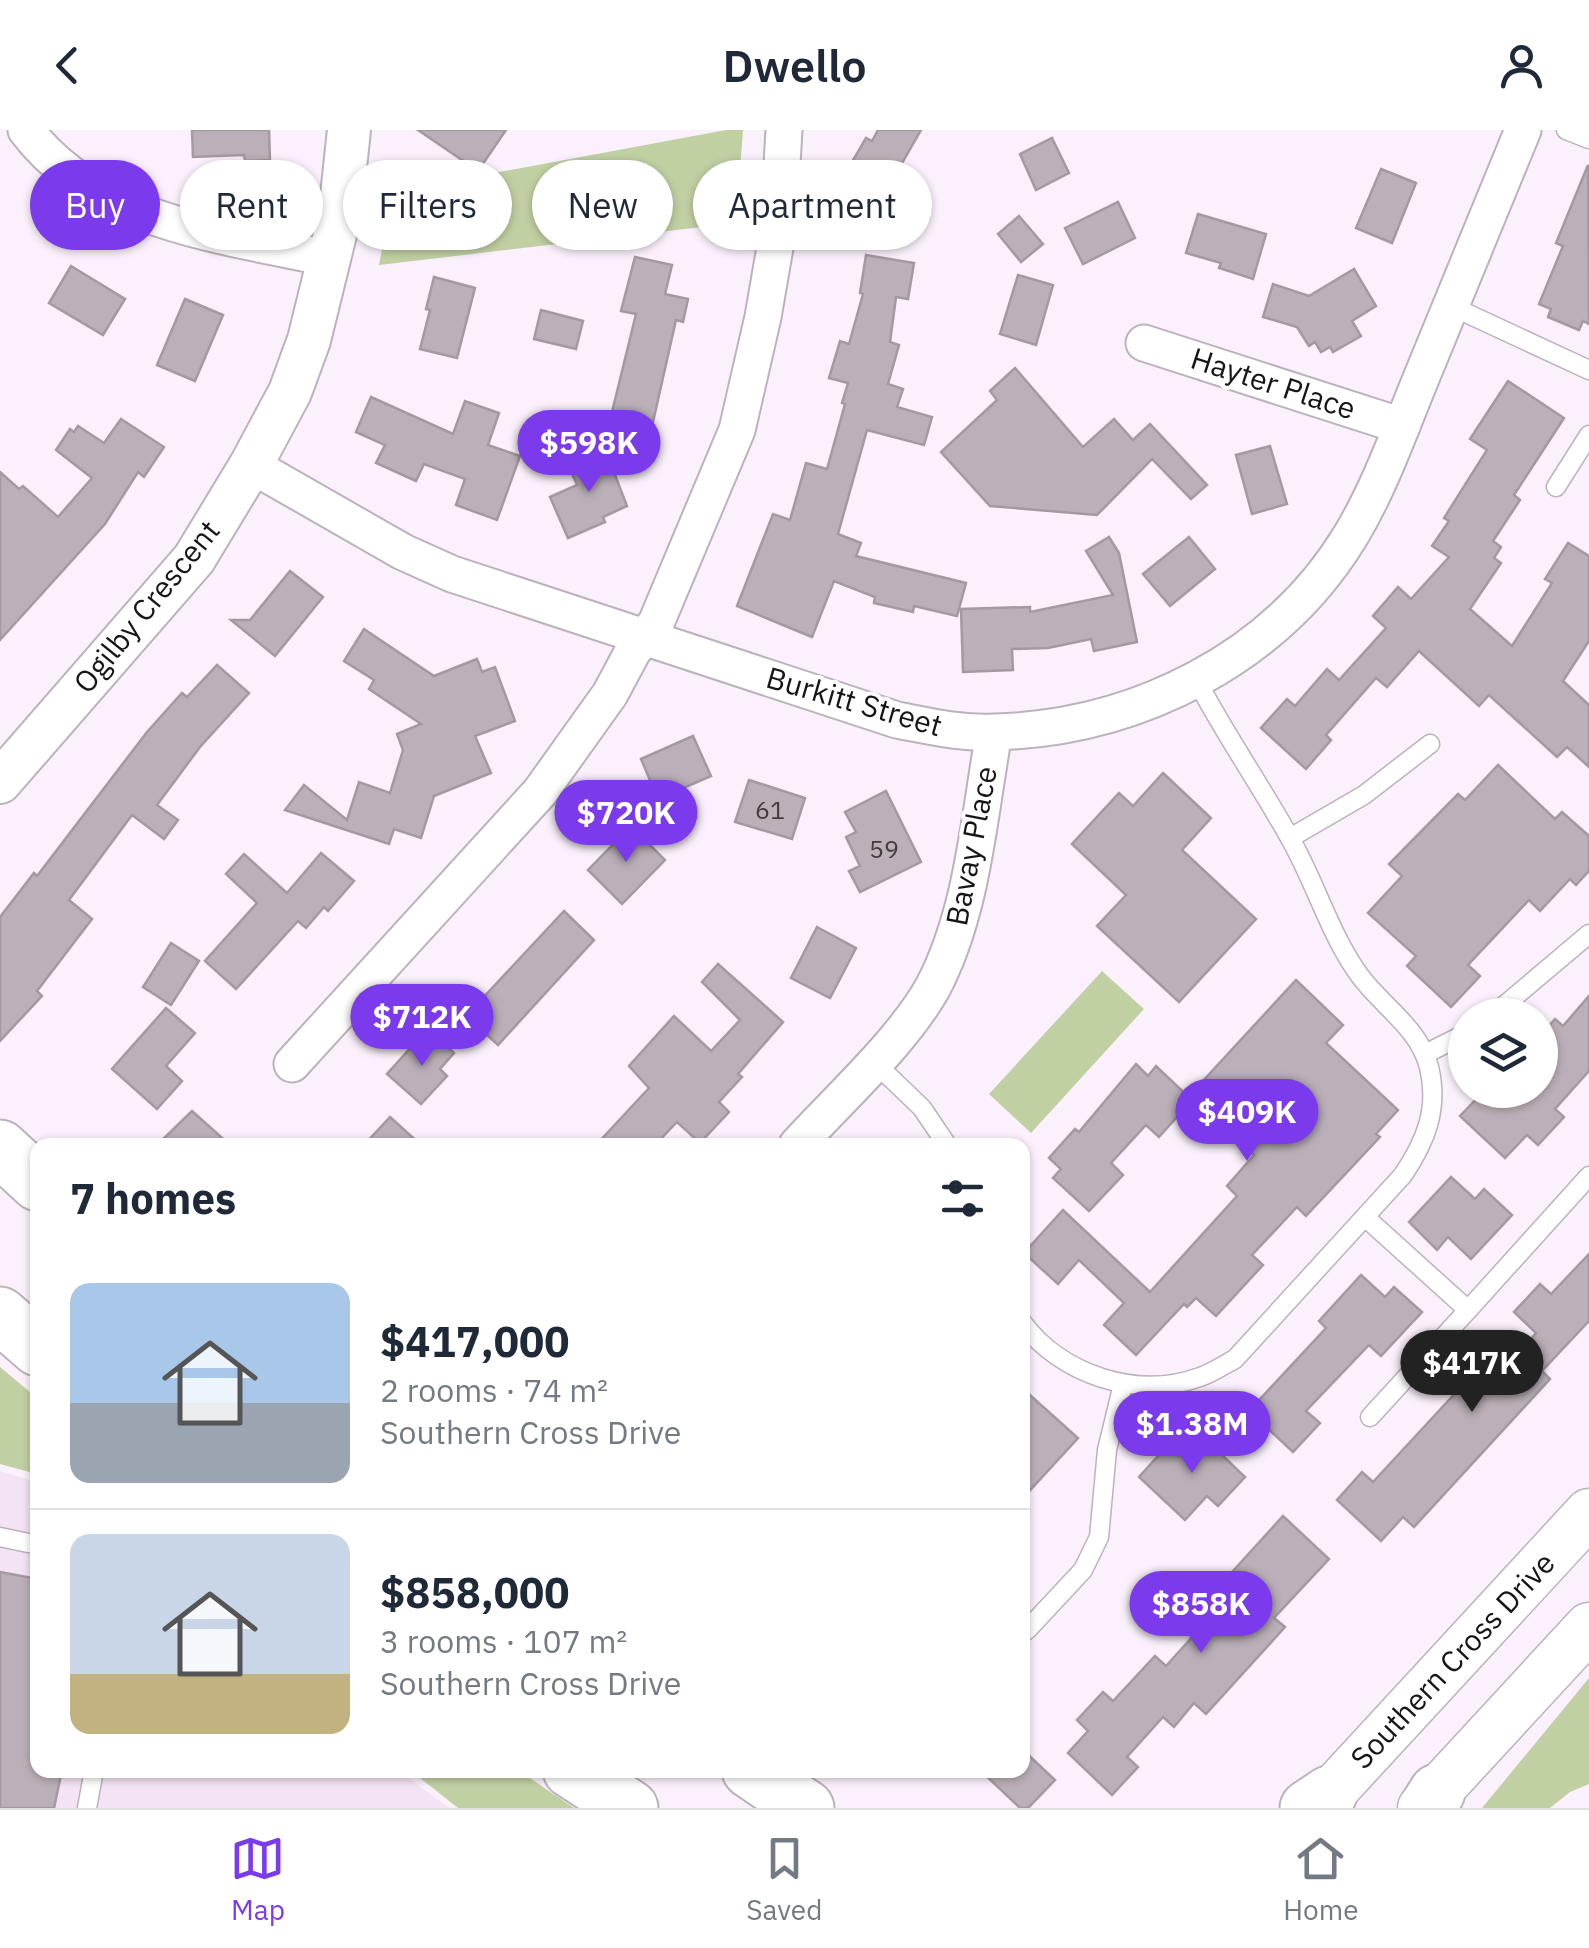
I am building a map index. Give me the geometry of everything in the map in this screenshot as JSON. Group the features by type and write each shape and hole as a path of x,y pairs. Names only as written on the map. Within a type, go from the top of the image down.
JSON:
{"main road":[{"path":"0,1148 30,1176"},
{"path":"0,1315 30,1341"},
{"name":"Southern Cross Drive","path":"1318,1803 1589,1513"},
{"path":"1428,1803 1589,1628"},
{"path":"583,1778 630,1808"},
{"path":"762,1778 806,1808"}],"street":[{"path":"26,130 36,144 78,180 126,208 180,226 331,260"},
{"name":"Ogilby Crescent","path":"0,782 194,560 251,466 290,392 309,340 340,214 349,130"},
{"path":"292,1064 540,792 656,623 737,430 778,230 784,130"},
{"name":"Burkitt Street","path":"251,466 403,552 452,574 897,720 994,732 1076,724 1127,712 1197,681 1257,640 1308,592 1350,536 1382,474 1523,130"},
{"name":"Hayter Place","path":"1144,342 1402,426"},
{"name":"Bavay Place","path":"803,1138 915,1014 932,987 957,930 994,732"}],"lane":[{"path":"1566,130 1589,139"},
{"path":"1451,306 1589,370"},
{"path":"1556,487 1589,434"},
{"path":"1030,1331 1062,1360 1102,1379 1124,1384 1184,1382 1235,1359 1404,1175 1424,1145 1433,1110 1425,1054 1417,1038 1360,976 1290,838 1197,681"},
{"path":"1290,838 1364,795 1430,744"},
{"path":"1514,998 1589,934"},
{"path":"1425,1054 1448,1042"},
{"path":"874,1062 922,1108 943,1138"},
{"path":"1370,1417 1589,1176"},
{"path":"1365,1217 1468,1310"},
{"path":"1030,1627 1083,1570 1098,1537 1107,1450 1124,1384"},
{"path":"0,1537 30,1543"},
{"path":"87,1808 93,1778"}],"shaded area":[{"path":"0,1471 30,1480 30,1778 409,1778 449,1808 0,1808"}],"green space":[{"path":"743,130 741,160 693,160 693,228 673,230 673,160 564,160"},
{"path":"532,166 532,247 512,249 512,170"},
{"path":"382,250 506,250 379,265"},
{"path":"1102,971 1144,1009 1031,1133 989,1094"},
{"path":"0,1367 30,1392 30,1472 0,1464"},
{"path":"1589,1678 1589,1784 1570,1792 1550,1808 1482,1808"},
{"path":"420,1778 530,1778 574,1808 458,1808"}],"building":[{"path":"192,130 269,130 270,160 245,160 244,155 193,157"},
{"path":"418,130 506,130 486,160 462,160"},
{"path":"878,130 921,130 904,160 853,160 866,138 872,141"},
{"path":"1052,138 1069,173 1036,190 1020,154"},
{"path":"1588,165 1589,324 1583,321 1579,330 1548,317 1551,309 1539,304 1563,246 1556,243"},
{"path":"1381,169 1416,183 1392,243 1356,228"},
{"path":"1118,202 1135,238 1083,264 1065,228"},
{"path":"1198,214 1266,234 1253,279 1219,268 1221,263 1186,253"},
{"path":"1019,216 1043,244 1021,262 998,234"},
{"path":"866,255 914,263 908,299 896,297 890,342 899,345 888,384 903,389 897,407 932,417 924,445 867,430 838,534 861,543 856,556 966,583 957,616 914,606 913,612 874,603 875,597 834,581 812,637 737,606 773,514 790,520 806,463 827,469 848,383 829,378 840,341 849,344 863,294 860,293"},
{"path":"635,257 672,265 665,294 688,299 683,322 676,320 653,422 612,412 636,314 621,311"},
{"path":"71,266 125,299 103,335 49,303"},
{"path":"1354,269 1376,306 1352,321 1361,336 1333,352 1330,347 1321,352 1315,342 1309,346 1297,327 1263,317 1273,284 1309,296"},
{"path":"1018,275 1053,285 1036,345 1000,334"},
{"path":"434,277 475,288 457,358 420,349"},
{"path":"185,299 223,315 195,381 157,365"},
{"path":"541,310 583,321 576,349 534,339"},
{"path":"1015,368 1083,447 1114,419 1133,440 1150,424 1207,485 1191,499 1152,459 1097,515 990,506 941,452 997,400 990,391"},
{"path":"1508,381 1564,418 1514,495 1520,500 1493,541 1501,547 1494,558 1501,563 1470,609 1512,646 1552,583 1545,579 1568,543 1589,556 1589,641 1563,681 1589,705 1589,767 1567,747 1557,757 1489,695 1479,706 1419,651 1387,687 1376,678 1326,735 1331,740 1306,769 1261,728 1287,699 1295,706 1327,669 1339,680 1386,628 1373,616 1398,587 1411,599 1449,557 1432,546 1449,521 1444,518 1487,450 1470,439"},
{"path":"371,397 453,434 465,401 499,413 488,445 520,456 497,520 456,505 465,479 424,464 416,481 376,463 385,445 356,432"},
{"path":"121,419 164,447 144,477 138,472 105,524 0,640 0,472 19,489 23,486 58,517 92,478 56,450 70,429 74,432 78,426 104,443"},
{"path":"1270,446 1287,504 1252,514 1236,455"},
{"path":"605,449 627,506 603,517 605,522 568,538 550,497 577,485 568,465"},
{"path":"1109,537 1119,553 1137,642 1094,651 1091,639 1048,648 1012,649 1013,670 963,672 961,609 1030,607 1030,612 1113,595 1086,551"},
{"path":"1189,537 1215,569 1170,606 1143,574"},
{"path":"290,571 323,597 275,656 231,620 250,620"},
{"path":"364,629 434,676 477,659 482,672 495,667 515,721 475,736 491,773 434,796 421,838 394,829 389,844 285,810 304,785 347,820 359,782 390,793 403,750 397,734 421,724 369,689 374,680 344,661"},
{"path":"217,665 249,693 200,747 157,805 178,820 164,839 132,815 69,900 92,919 37,991 42,996 0,1041 0,917 34,873 37,876 147,732 182,693 187,697"},
{"path":"693,736 711,776 658,799 641,759"},
{"path":"1498,765 1555,819 1562,812 1589,836 1589,871 1576,885 1570,879 1540,911 1529,900 1468,965 1480,976 1459,998 1448,998 1448,1004 1407,966 1416,956 1368,913 1402,876 1389,864 1458,794 1465,800"},
{"path":"1163,773 1211,818 1182,850 1256,919 1179,1002 1097,926 1126,895 1072,844 1119,793 1133,806"},
{"path":"749,780 805,798 792,839 735,822"},
{"path":"886,791 921,862 860,892 849,871 860,866 846,837 856,832 845,812"},
{"path":"631,826 665,860 622,904 588,870"},
{"path":"321,853 354,881 328,911 324,907 306,928 298,921 236,989 205,961 257,903 226,874 244,854 287,893"},
{"path":"564,911 594,940 498,1045 466,1016"},
{"path":"817,927 856,948 830,998 791,978"},
{"path":"171,943 199,961 171,1005 143,987"},
{"path":"718,964 783,1022 719,1102 729,1112 705,1138 695,1138 677,1122 662,1138 603,1138 649,1088 629,1066 674,1016 711,1051 740,1020 702,982"},
{"path":"1296,980 1343,1025 1326,1043 1398,1110 1376,1134 1380,1137 1306,1216 1297,1207 1252,1255 1263,1265 1216,1316 1196,1298 1187,1307 1184,1304 1136,1355 1104,1325 1124,1303 1079,1260 1058,1284 1030,1258 1030,1246 1063,1210 1150,1292 1237,1196 1227,1186 1254,1155 1190,1095"},
{"path":"1589,996 1589,1071 1558,1106 1558,1022 1563,1026"},
{"path":"166,1008 195,1033 166,1066 182,1081 157,1109 112,1069"},
{"path":"435,1035 454,1053 440,1069 447,1076 421,1104 387,1074 414,1044 421,1050"},
{"path":"1136,1064 1148,1076 1156,1066 1192,1100 1159,1137 1146,1125 1111,1163 1123,1175 1089,1211 1053,1178 1061,1169 1049,1158 1075,1129 1079,1132"},
{"path":"1468,1108 1556,1108 1564,1117 1538,1145 1527,1135 1505,1158 1460,1116"},
{"path":"192,1111 222,1138 164,1138"},
{"path":"390,1117 413,1138 370,1138"},
{"path":"1451,1177 1475,1199 1484,1189 1512,1215 1471,1259 1448,1237 1437,1250 1409,1222"},
{"path":"1589,1254 1589,1321 1542,1371 1550,1379 1414,1527 1403,1517 1381,1541 1337,1500 1362,1472 1373,1482 1473,1374 1488,1388 1536,1333 1514,1312 1540,1284 1551,1294"},
{"path":"1361,1275 1385,1297 1394,1287 1422,1312 1381,1356 1369,1345 1306,1411 1320,1423 1293,1452 1249,1411 1326,1328 1319,1321"},
{"path":"1030,1395 1078,1438 1030,1490"},
{"path":"1199,1433 1245,1477 1218,1506 1207,1496 1185,1520 1139,1477 1167,1446 1178,1456"},
{"path":"1283,1516 1329,1559 1274,1618 1285,1627 1206,1714 1194,1703 1174,1727 1163,1717 1127,1757 1138,1767 1112,1795 1068,1753 1088,1731 1077,1720 1103,1692 1113,1701 1155,1656 1166,1666 1223,1603 1212,1594"},
{"path":"0,1572 30,1578 30,1778 60,1778 54,1808 0,1808"},
{"path":"1030,1757 1055,1780 1028,1808 1020,1808 988,1778 1030,1778"}]}
